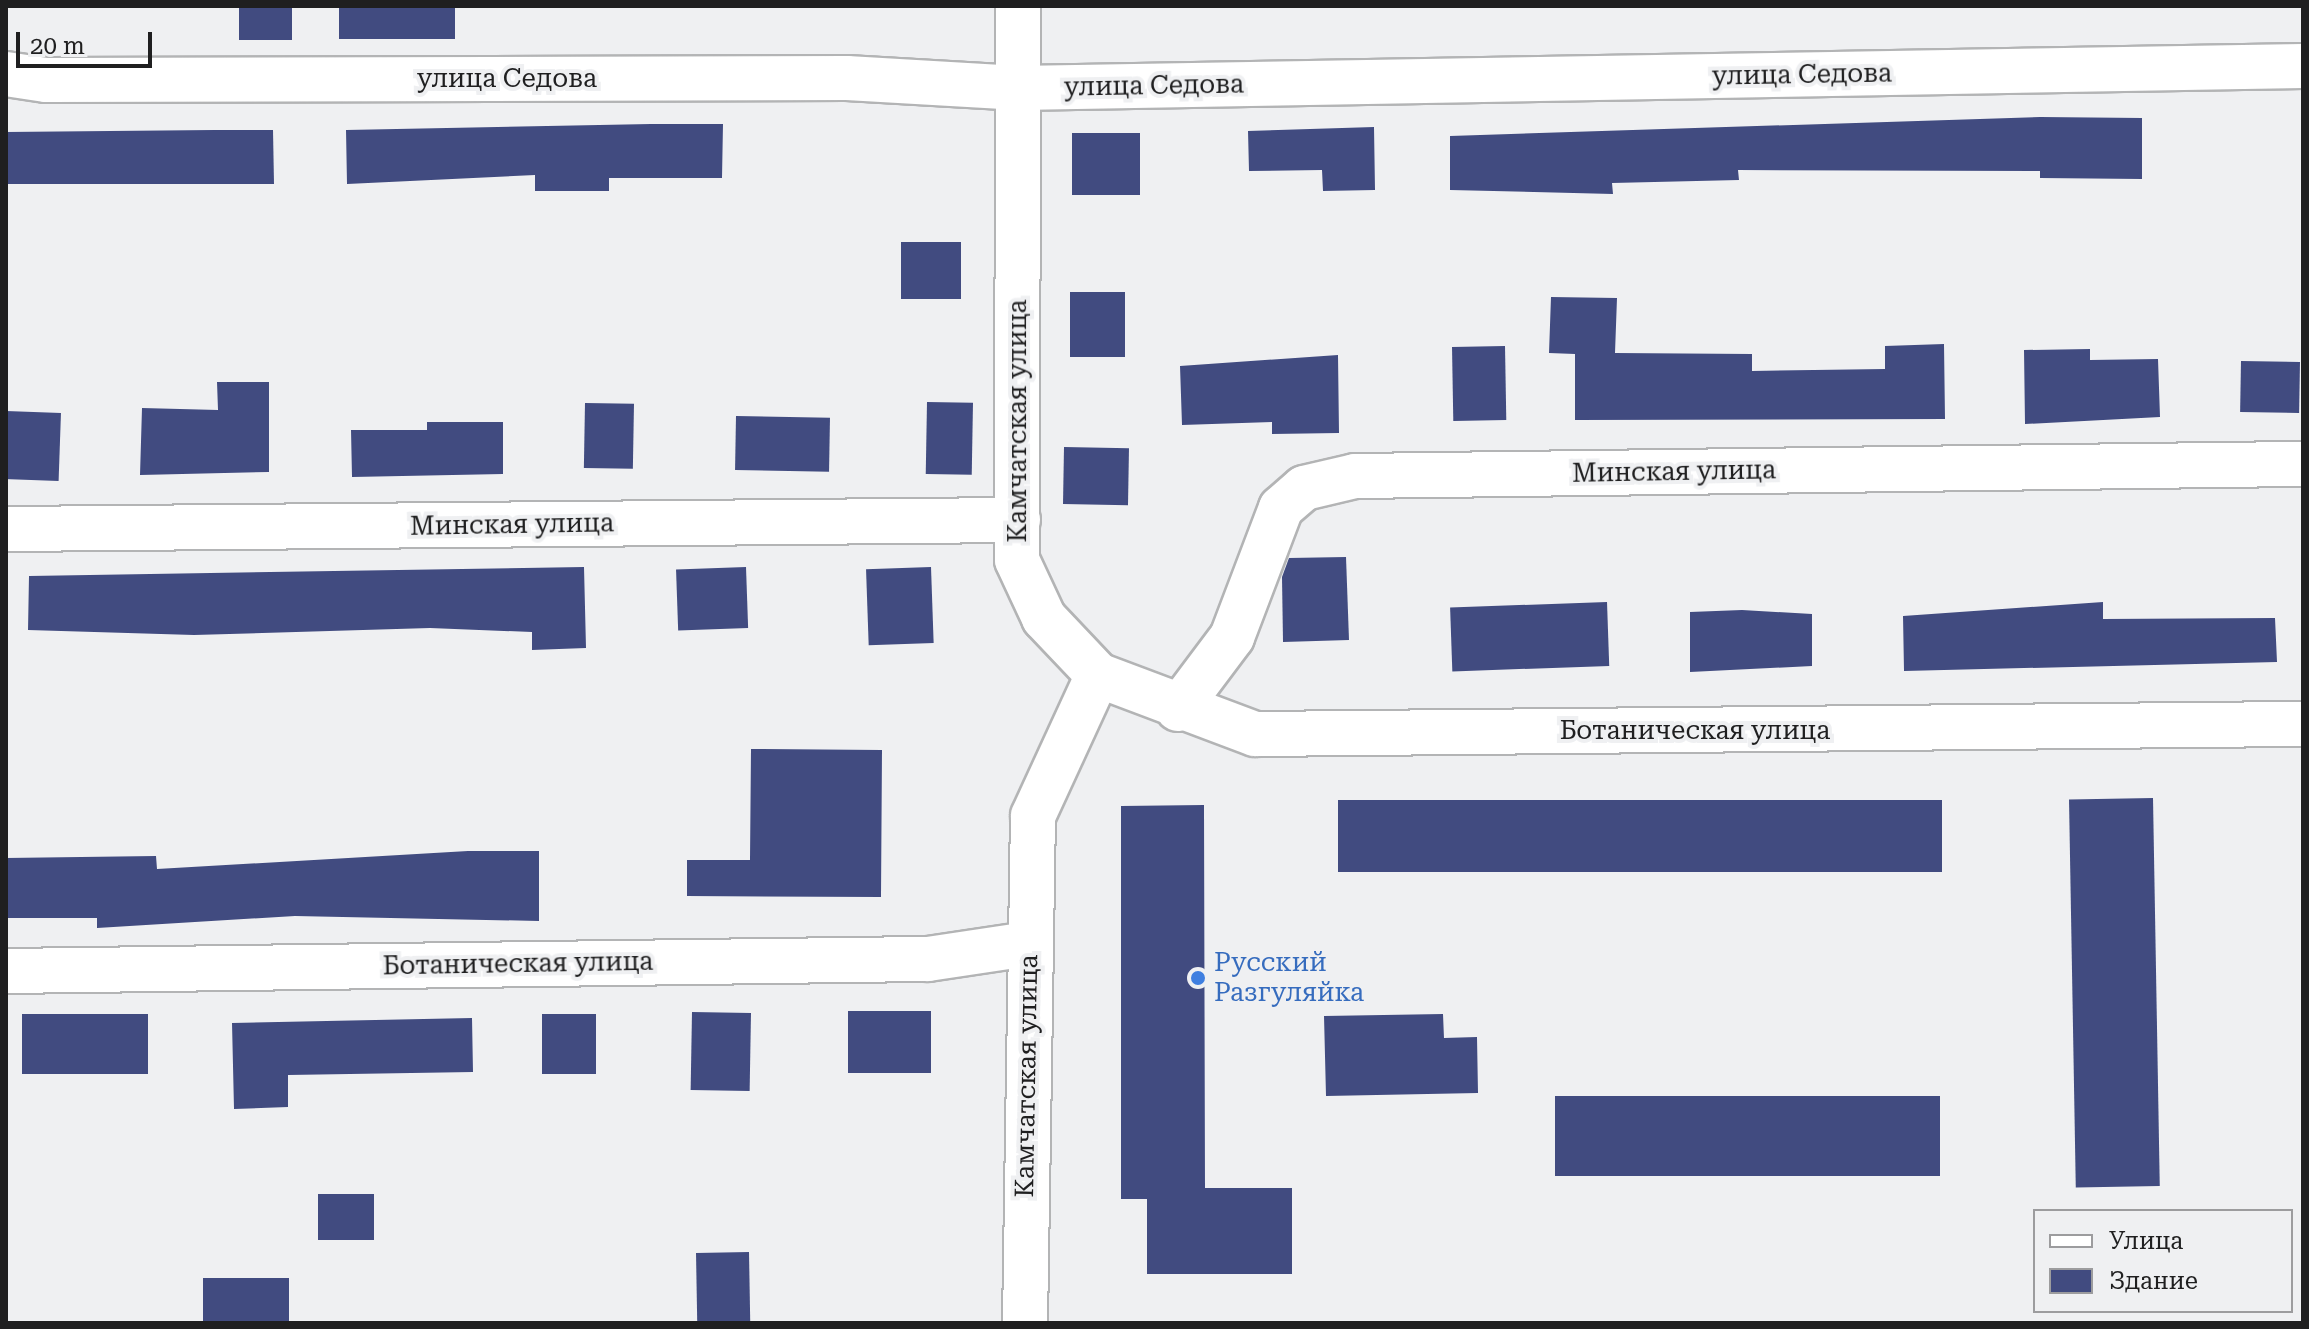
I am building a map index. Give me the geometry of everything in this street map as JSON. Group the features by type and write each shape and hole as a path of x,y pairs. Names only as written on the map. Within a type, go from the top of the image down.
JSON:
{"street":[{"name":"Камчатская улица","path":"1018,6 1017,560 1044,618 1098,675 1033,816 1028,944 1025,1323"},
{"name":"улица Седова","path":"6,74 46,80 847,78 1018,88 2303,66"},
{"name":"Минская улица","path":"1178,709 1232,637 1281,508 1304,488 1355,476 2303,464"},
{"name":"Минская улица","path":"6,529 1018,520"},
{"name":"Ботаническая улица","path":"1098,675 1178,709 1255,734 2303,724"},
{"name":"Ботаническая улица","path":"6,971 928,959 1028,944"}],"building":[{"path":"239,6 292,6 292,40 239,40"},
{"path":"339,6 455,6 455,39 339,39"},
{"path":"2040,117 2142,118 2142,179 2040,178 2040,171 1738,170 1739,180 1612,183 1613,194 1450,190 1450,136"},
{"path":"723,124 722,178 609,178 609,191 535,191 535,175 347,184 346,130"},
{"path":"1374,127 1375,190 1323,191 1322,170 1249,171 1248,131"},
{"path":"273,130 274,184 6,184 6,132"},
{"path":"1072,133 1140,133 1140,195 1072,195"},
{"path":"901,242 961,242 961,299 901,299"},
{"path":"1070,292 1125,292 1125,357 1070,357"},
{"path":"1551,297 1617,298 1615,353 1752,354 1752,371 1885,369 1885,346 1944,344 1945,419 1575,420 1575,354 1549,353"},
{"path":"1505,346 1506,420 1453,421 1452,347"},
{"path":"2090,349 2090,360 2158,359 2160,417 2025,424 2024,350"},
{"path":"1338,355 1339,433 1272,434 1272,422 1182,425 1180,366"},
{"path":"2241,361 2300,362 2299,413 2240,412"},
{"path":"217,382 269,382 269,472 140,475 142,408 218,410"},
{"path":"927,402 973,403 972,475 926,474"},
{"path":"585,403 634,404 633,469 584,468"},
{"path":"6,411 61,413 59,481 6,479"},
{"path":"736,416 830,418 829,472 735,470"},
{"path":"427,422 503,422 503,474 352,477 351,430 427,430"},
{"path":"1064,447 1129,448 1128,505 1063,504"},
{"path":"1346,557 1349,640 1283,642 1282,577 1289,558"},
{"path":"584,567 586,648 532,650 532,632 430,628 194,635 28,630 29,576"},
{"path":"746,567 748,628 678,630 676,569"},
{"path":"931,567 934,643 869,645 866,569"},
{"path":"1607,602 1609,666 1452,671 1450,607"},
{"path":"2103,602 2103,619 2275,618 2277,662 1904,671 1903,616"},
{"path":"1742,610 1812,614 1812,666 1690,672 1690,612"},
{"path":"751,749 882,750 881,897 687,896 687,860 750,860"},
{"path":"2153,798 2160,1186 2076,1187 2069,799"},
{"path":"1338,800 1942,800 1942,872 1338,872"},
{"path":"1204,805 1205,1188 1292,1188 1292,1274 1147,1274 1147,1199 1121,1199 1121,806"},
{"path":"468,851 539,851 539,921 295,916 97,928 97,918 6,918 6,858 156,856 157,869"},
{"path":"848,1011 931,1011 931,1073 848,1073"},
{"path":"692,1012 751,1013 750,1091 691,1090"},
{"path":"22,1014 148,1014 148,1074 22,1074"},
{"path":"542,1014 596,1014 596,1074 542,1074"},
{"path":"1443,1014 1444,1038 1477,1037 1478,1093 1326,1096 1324,1016"},
{"path":"472,1018 473,1072 288,1075 288,1107 234,1109 232,1023"},
{"path":"1555,1096 1940,1096 1940,1176 1555,1176"},
{"path":"318,1194 374,1194 374,1240 318,1240"},
{"path":"749,1252 750,1323 697,1323 696,1253"},
{"path":"203,1278 289,1278 289,1323 203,1323"}],"place":[{"name":"Русский Разгуляйка","path":"1198,978"}]}
